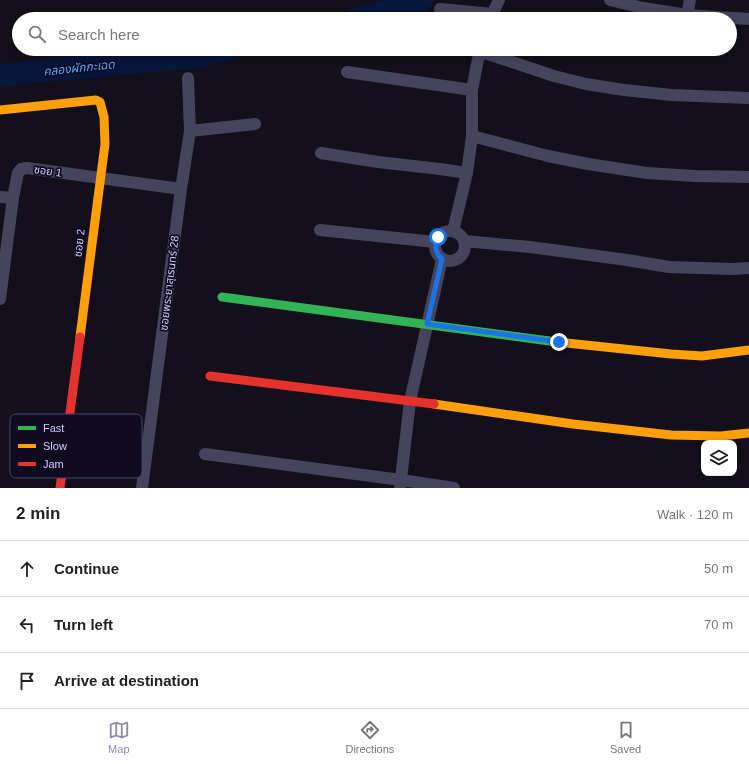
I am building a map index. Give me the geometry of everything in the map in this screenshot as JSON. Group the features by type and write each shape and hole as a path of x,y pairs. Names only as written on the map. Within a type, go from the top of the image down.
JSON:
{"street":[{"path":"493,12 499,0"},
{"path":"610,0 668,12"},
{"path":"688,12 690,0"},
{"path":"440,9 459,12"},
{"path":"737,17 749,18"},
{"path":"453,231 467,173 472,136 472,90 478,56"},
{"path":"496,56 554,76 586,84 672,95 749,98"},
{"path":"347,72 472,90"},
{"name":"ซอยพระยาสุเรนทร์ 28","path":"142,488 190,131 188,78"},
{"name":"ซอย 2","path":"0,110 96,100 100,102 102,109 105,132 104,144 70,414"},
{"path":"190,131 255,124"},
{"path":"472,136 548,156 646,173 749,177"},
{"path":"321,153 467,173"},
{"name":"ซอย 1","path":"0,299 1,277 13,198 18,173 21,169 27,168 181,189"},
{"path":"0,197 13,198"},
{"path":"320,230 435,242"},
{"path":"453,231 462,236 465,246 464,253 460,257 448,261 438,256 435,242 442,233 453,231"},
{"path":"464,240 530,247 669,267 717,269 749,268"},
{"path":"400,484 410,401 442,259"},
{"path":"222,297 559,342 671,354 702,356 749,350"},
{"path":"210,376 410,401 573,424 670,435 721,436 749,433"},
{"path":"205,454 400,484 454,488"},
{"name":"ซอย 2","path":"60,488 61,478"}],"waterway":[{"name":"คลองผักกะเฉด","path":"385,12 410,6 422,0"},
{"name":"คลองผักกะเฉด","path":"0,76 36,71 199,56"}],"traffic: fast":[{"path":"222,297 557,342"}],"traffic: slow":[{"path":"0,110 96,100 100,102 104,117 105,144 80,337"},
{"path":"557,342 702,356 749,350"},
{"path":"434,404 573,424 671,435 721,436 749,433"}],"traffic: jam":[{"path":"70,414 80,337"},
{"path":"210,376 434,404"},
{"path":"60,488 61,478"}],"route":[{"path":"438,237 435,242 435,247 438,256 442,259 427,324 559,342"}]}
